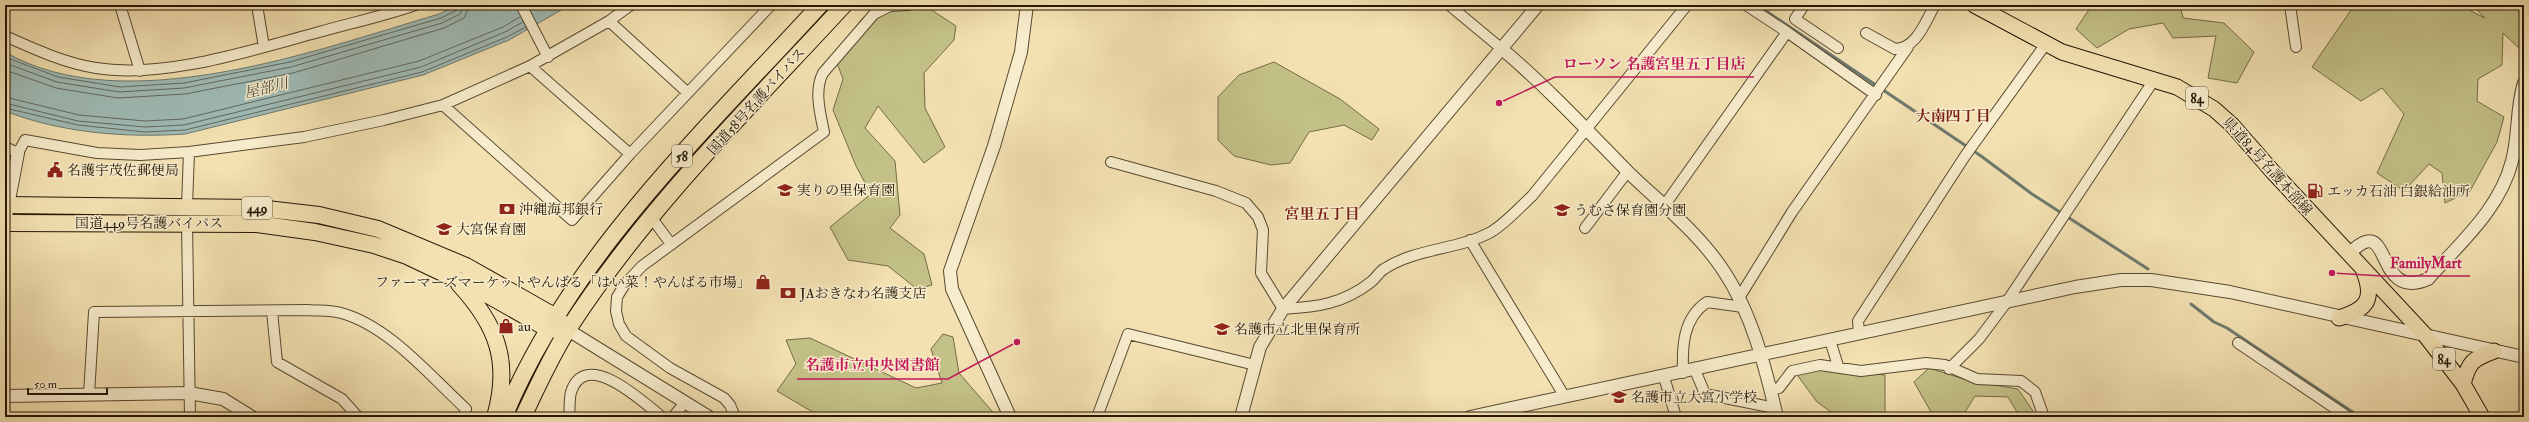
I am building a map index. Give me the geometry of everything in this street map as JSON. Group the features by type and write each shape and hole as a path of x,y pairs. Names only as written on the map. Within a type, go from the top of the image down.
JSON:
{"highway":[{"name":"国道58号名護バイパス","path":"504,417 518,386 552,323 591,265 633,212 820,5"},
{"name":"国道58号名護バイパス","path":"523,417 568,330 610,270 651,217 844,5"},
{"name":"国道449号名護バイパス","path":"7,205 187,206 293,211 319,215 378,229 466,266 552,323"},
{"name":"国道449号名護バイパス","path":"5,222 257,224 315,232 374,245 448,275 568,330"},
{"path":"448,275 472,298 486,317 495,339 501,367 501,382 495,417"}],"main road":[{"name":"県道84号名護本部線","path":"1974,5 2045,45 2087,62 2154,80 2193,96 2224,116 2348,254 2424,335 2463,384"},
{"path":"2339,318 2357,312 2365,305 2369,297 2369,284 2364,271"},
{"path":"2463,384 2471,362 2494,351"},
{"name":"84","path":"2463,384 2482,417"}],"street":[{"path":"120,5 140,71"},
{"path":"257,5 264,47"},
{"path":"521,5 537,33 548,57"},
{"path":"5,222 18,153 25,140 98,153 140,155 189,152 304,137 384,120 443,105 530,66 609,21 631,5"},
{"path":"443,105 572,220 630,154 771,5"},
{"path":"735,417 730,405 724,398 670,368 626,336 619,324 616,311 617,297 625,284 642,266 824,132 818,91 818,82 823,73 874,14 890,6 908,5"},
{"path":"1010,417 952,288 950,271 982,183 1021,52 1027,5"},
{"path":"1449,5 1502,49 1587,128 1628,171 1700,241 1723,269 1741,303 1762,356 1776,413 1705,394 1695,370"},
{"path":"1241,417 1254,365 1267,334 1283,309 1538,5"},
{"path":"1283,309 1329,305 1359,290 1384,269 1421,254 1470,240 1491,232 1532,196 1687,5"},
{"path":"1746,5 1876,94"},
{"path":"1804,5 1795,19 1838,48"},
{"path":"1741,303 1792,212 1914,40 1935,5"},
{"path":"2290,5 2296,47"},
{"path":"5,36 62,61 96,69 140,71 180,66 264,47 409,6"},
{"path":"609,21 688,93"},
{"path":"1664,206 1787,32"},
{"path":"1866,33 1895,49 1908,47"},
{"path":"1859,333 1858,321 1965,156 2045,45"},
{"path":"530,66 630,154"},
{"path":"1950,369 1979,339 2006,303 2154,80"},
{"path":"2348,254 2363,242 2370,240 2376,243 2381,250 2396,278 2404,283 2413,283 2428,279 2494,205 2506,181 2513,160 2524,83"},
{"path":"5,148 18,153"},
{"path":"187,206 189,152"},
{"path":"1111,162 1216,191 1246,203 1258,217 1263,230 1261,273 1283,309"},
{"path":"1585,228 1628,171"},
{"path":"651,217 671,244"},
{"path":"187,223 190,417"},
{"path":"1470,240 1565,397"},
{"path":"1470,417 1762,356 1859,333 2121,280 2151,280 2277,301 2339,318 2524,357"},
{"path":"1683,372 1682,348 1685,333 1700,307 1708,302 1741,303"},
{"path":"272,311 277,362 342,399 358,417"},
{"path":"89,395 94,312 272,311 341,313 370,325 395,342 466,409 463,417"},
{"path":"568,330 709,417"},
{"path":"1097,417 1128,334 1254,365"},
{"path":"1830,340 1838,366"},
{"path":"2238,343 2348,417"},
{"path":"1770,390 1779,388 1792,371 1820,365 1838,366 1861,371 1926,363 1945,365 1950,369 1977,379 2021,381 2035,392 2044,417"},
{"path":"569,417 571,393 576,383 586,376 604,376 616,382 662,417"},
{"path":"1664,377 1676,417"},
{"path":"5,396 190,393 222,399 252,417"},
{"path":"673,417 685,402"}],"shaded area":[{"path":"881,5 924,5 956,26 954,40 924,73 925,108 945,147 924,163 878,106 865,128 895,161 900,215 890,228 924,254 932,285 917,289 888,266 848,260 830,227 871,194 856,166 833,110 843,79 834,55 862,19"},
{"path":"2092,5 2180,5 2183,18 2224,23 2254,52 2237,83 2208,78 2216,36 2173,38 2163,23 2129,29 2097,48 2076,29"},
{"path":"2363,5 2467,5 2471,11 2485,18 2474,7 2475,5 2524,5 2524,47 2521,50 2503,33 2502,65 2478,79 2477,101 2504,117 2497,142 2470,191 2445,203 2442,173 2429,164 2404,191 2377,173 2404,114 2382,88 2361,101 2312,67 2351,10"},
{"path":"1274,62 1340,99 1379,129 1372,140 1344,125 1309,132 1290,163 1271,165 1234,156 1218,140 1218,97 1239,75"},
{"path":"943,334 953,337 959,373 997,417 821,417 777,391 796,364 786,340 810,338 916,388 942,383 931,349"},
{"path":"1811,367 1885,375 1885,417 1838,417 1817,402 1795,372"},
{"path":"1929,368 1970,381 2018,389 2037,417 2020,417 2008,397 1975,396 1962,417 1929,417 1931,412 1914,382"}],"water":[{"name":"屋部川","path":"458,5 570,5 509,40 423,75 185,134 140,135 94,132 48,124 5,111 5,52 53,72 106,80 162,80 221,72 279,60 336,45 439,14"}],"waterway":[{"path":"1757,5 1981,156 2032,194 2148,269"},
{"path":"2191,304 2214,322 2227,328 2360,417"}],"place":[{"name":"ローソン 名護宮里五丁目店","path":"1499,103"},
{"name":"名護宇茂佐郵便局","path":"55,170"},
{"name":"実りの里保育園","path":"785,190"},
{"name":"エッカ石油 白銀給油所","path":"2315,191"},
{"name":"沖縄海邦銀行","path":"507,209"},
{"name":"うむさ保育園分園","path":"1562,210"},
{"name":"大宮保育園","path":"444,229"},
{"name":"FamilyMart","path":"2332,273"},
{"name":"ファーマーズマーケットやんばる「はい菜！やんばる市場」","path":"763,282"},
{"name":"JAおきなわ名護支店","path":"788,293"},
{"name":"au","path":"506,326"},
{"name":"名護市立北里保育所","path":"1222,329"},
{"name":"名護市立中央図書館","path":"1017,342"},
{"name":"名護市立大宮小学校","path":"1619,397"}],"district":[{"name":"大南四丁目","path":"1953,116"},
{"name":"宮里五丁目","path":"1322,214"}]}
